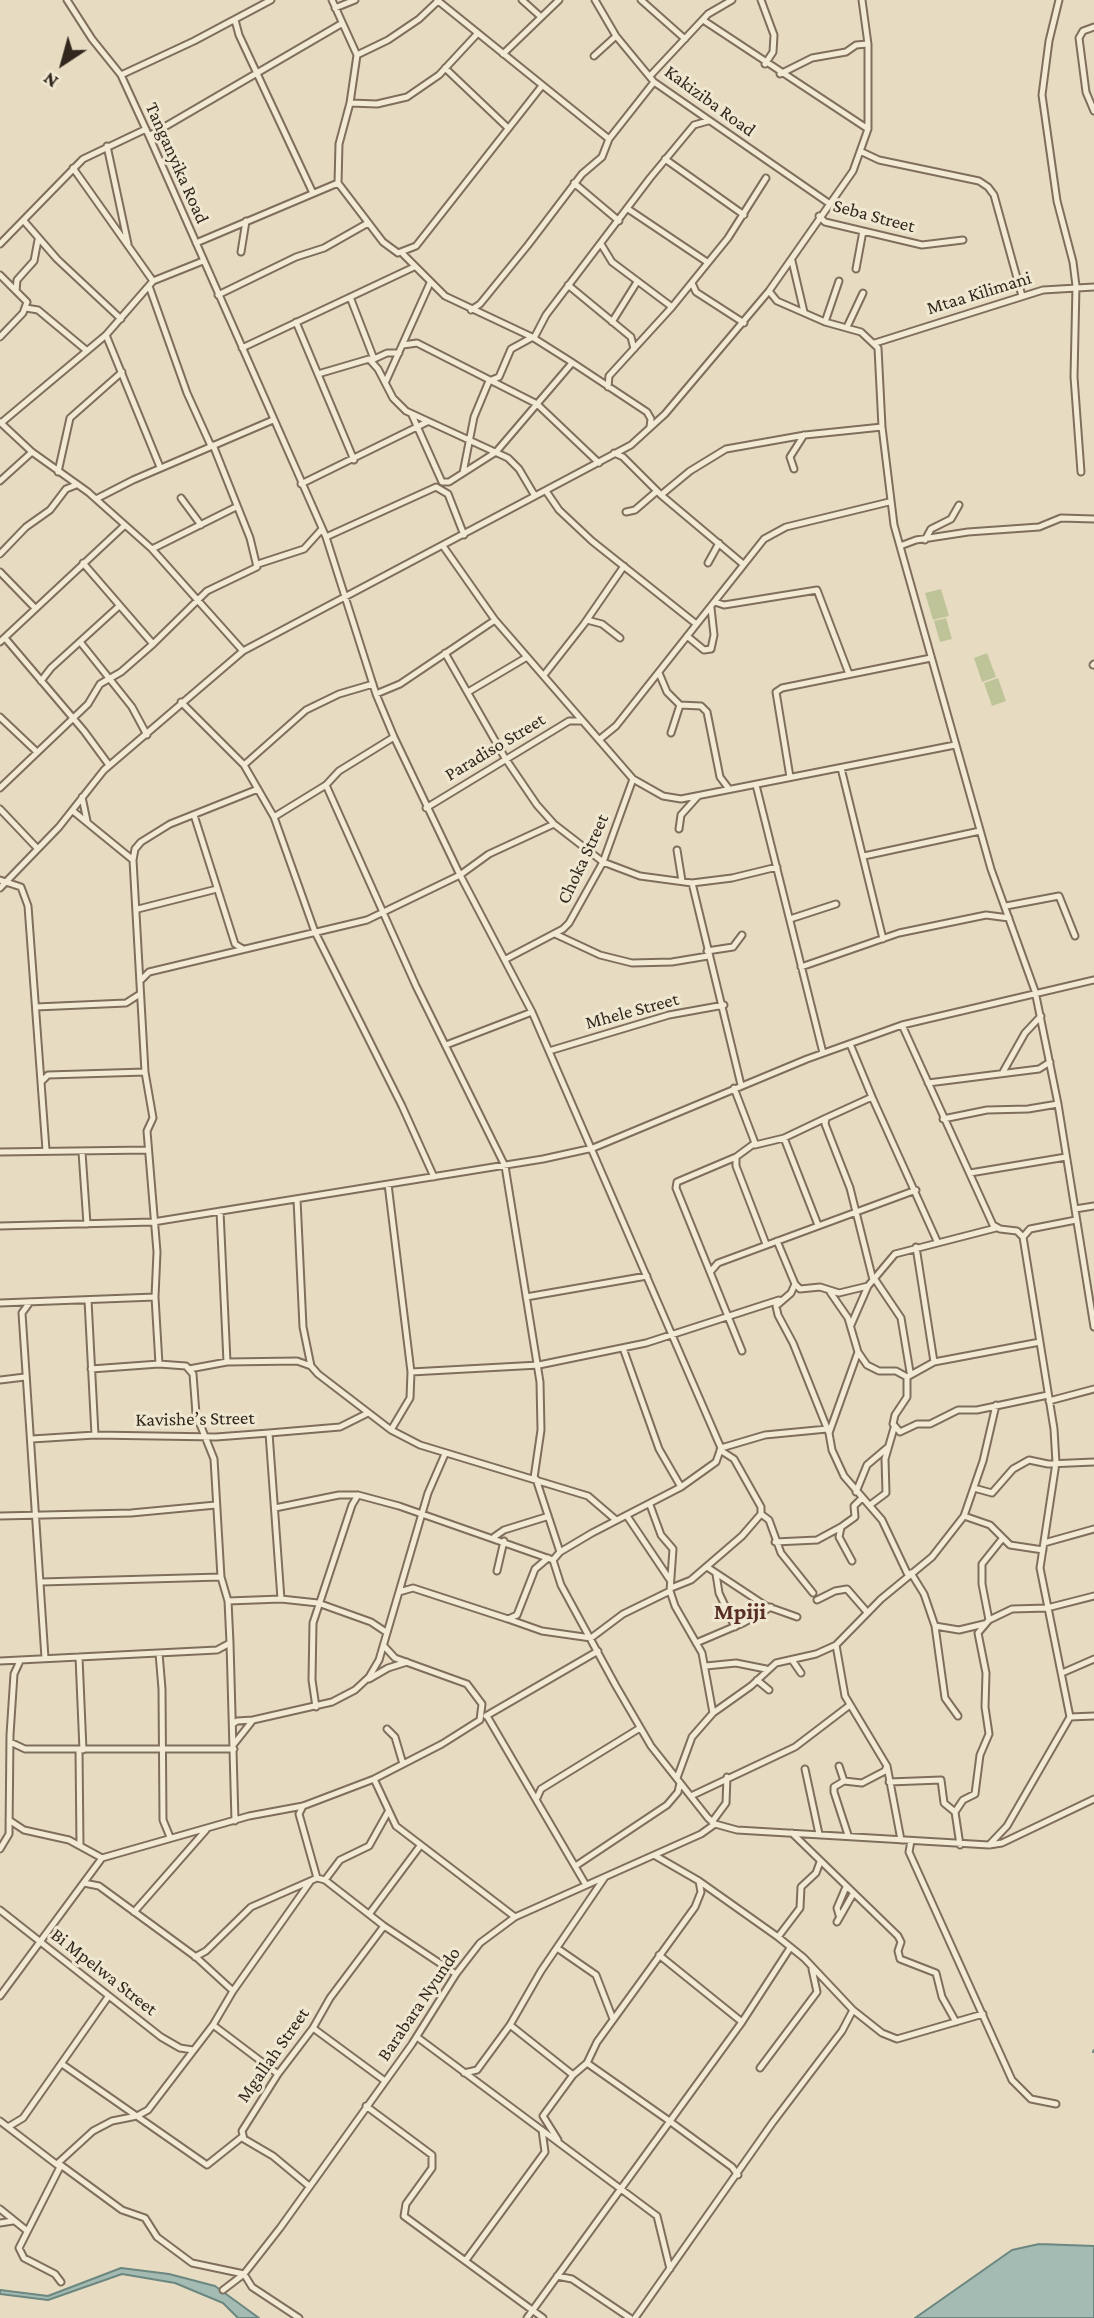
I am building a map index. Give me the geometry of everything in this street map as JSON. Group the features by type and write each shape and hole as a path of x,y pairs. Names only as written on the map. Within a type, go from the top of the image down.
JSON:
{"street":[{"name":"Tanganyika Road","path":"67,0 92,39 121,75 147,132 326,537 376,694 394,737 426,808 532,1012 593,1147 720,1449 734,1460 761,1507 761,1514 769,1520 775,1542 801,1582 813,1593"},
{"path":"121,75 235,20 261,2 271,0"},
{"path":"331,0 356,55 350,103 339,144 338,183 391,249 403,254 444,296 533,338 647,412 651,419 650,427"},
{"path":"335,8 355,0"},
{"path":"356,55 388,40 419,19 438,0 541,87 609,139"},
{"path":"522,0 541,17"},
{"path":"503,54 558,0"},
{"path":"641,0 685,38"},
{"path":"471,310 485,298 574,183 602,157 609,139 685,38 703,20 732,0"},
{"path":"761,0 774,35 773,52 765,64"},
{"path":"0,888 73,811 109,765 243,651 346,599 636,442 677,401 769,291 853,171 862,152 868,129 868,44 862,0"},
{"path":"1059,0 1048,41 1042,95 1057,201 1073,262 1076,286 1074,365 1081,472"},
{"name":"Kakiziba Road","path":"598,2 616,36 652,79 708,121 830,204"},
{"path":"235,20 256,73 312,191"},
{"path":"703,20 780,74 868,129"},
{"path":"0,244 73,168 107,146 147,132 341,24"},
{"path":"1094,27 1083,31 1079,36 1094,111"},
{"path":"350,103 377,104 400,100 426,85 478,33"},
{"path":"594,56 616,36"},
{"path":"780,74 812,58 846,52 856,45 868,44"},
{"path":"445,68 508,128"},
{"path":"403,254 416,246 541,87"},
{"path":"691,109 694,125"},
{"path":"463,473 468,439 489,382 499,377 511,349 533,338 568,285 665,159 694,125 708,121"},
{"path":"107,146 128,247"},
{"path":"862,152 879,160 979,181 988,187 994,195 1022,296"},
{"path":"665,159 744,215"},
{"path":"73,168 151,284 187,393 212,446 258,564"},
{"path":"599,381 609,376 634,350 692,283 744,215 766,178"},
{"path":"195,243 312,191 338,183"},
{"path":"574,183 619,221"},
{"path":"628,209 707,262"},
{"name":"Seba Street","path":"819,216 825,222 928,246 963,240"},
{"path":"24,221 38,240 121,319"},
{"path":"241,252 246,221"},
{"path":"218,295 296,257 324,248 368,223"},
{"path":"856,270 863,231"},
{"path":"16,291 17,279 34,261 38,240"},
{"path":"601,244 605,255 672,307"},
{"path":"792,260 804,312"},
{"path":"203,261 151,284 106,335 1,423 32,452 96,499 152,549 243,651"},
{"path":"242,348 414,267"},
{"path":"0,275 27,302 26,308 0,337"},
{"path":"825,321 839,281"},
{"path":"612,322 637,282"},
{"path":"692,283 696,292 744,323"},
{"path":"386,381 430,284"},
{"path":"568,285 634,340 634,350"},
{"name":"Mtaa Kilimani","path":"875,343 1022,296 1076,286 1094,287"},
{"path":"769,291 777,301 825,321 861,332 875,343 879,356 889,502 991,869 1035,991 1058,1104 1094,1327"},
{"path":"847,327 863,293"},
{"path":"350,297 374,361 393,398 412,415 496,452 519,469 535,496"},
{"path":"485,298 486,317"},
{"path":"26,308 37,310 86,350"},
{"path":"296,322 354,460"},
{"path":"411,329 418,343 489,382 537,404 599,463"},
{"path":"106,335 160,467"},
{"path":"403,345 418,343"},
{"path":"318,374 364,359 374,361 387,353 398,353"},
{"path":"412,415 442,482 449,482 496,452 572,363"},
{"path":"58,472 70,418 122,372"},
{"path":"608,387 609,376"},
{"path":"96,499 160,467 273,419"},
{"path":"302,484 428,422"},
{"path":"626,512 635,510 726,449 804,435 882,427"},
{"path":"794,469 790,457 804,435"},
{"path":"623,457 625,447"},
{"path":"0,481 32,452"},
{"path":"614,453 623,457 659,493 743,564"},
{"path":"0,554 26,527 50,510 66,489 76,485"},
{"path":"326,537 436,487 448,494 464,535"},
{"path":"545,491 559,510 695,623"},
{"path":"181,498 201,525"},
{"path":"600,739 616,726 764,539 786,527 889,502"},
{"path":"925,540 931,529 951,519 958,506"},
{"path":"152,549 236,508"},
{"path":"900,546 916,540 968,532 1039,527 1075,516 1094,519"},
{"path":"109,765 72,717 2,640 124,525"},
{"path":"0,788 88,704 100,684 153,644 208,591 251,572 258,564 304,550 322,529"},
{"path":"708,563 719,543"},
{"path":"443,546 495,620 632,779 663,796 681,799 955,746"},
{"path":"83,563 118,607 153,644"},
{"path":"544,675 587,620 624,566"},
{"path":"0,572 35,608"},
{"path":"713,605 817,590 849,674"},
{"path":"687,636 704,650 711,649 714,635 713,605"},
{"path":"41,681 51,668 118,607"},
{"path":"376,694 400,684 495,620"},
{"path":"587,620 602,624 620,638"},
{"path":"81,643 132,707 147,735"},
{"path":"445,653 505,758 526,789 554,824 603,862 640,876 692,883 732,878 777,867"},
{"path":"468,692 527,657"},
{"path":"790,777 776,692 782,688 931,658"},
{"path":"659,673 667,691 680,705 701,706 707,712 720,777 729,789"},
{"path":"244,765 306,710 339,694 373,684"},
{"path":"181,702 244,765 274,817 315,932 402,1106 434,1177"},
{"path":"671,733 680,705"},
{"path":"569,721 572,709"},
{"path":"0,717 37,752"},
{"name":"Paradiso Street","path":"426,808 569,721 582,721"},
{"path":"274,817 326,785 339,771 394,737"},
{"path":"841,768 883,939"},
{"name":"Choka Street","path":"506,959 555,934 569,923 603,862 632,779"},
{"path":"326,785 383,914 505,1166 539,1365 541,1430 535,1479 561,1585 640,1728 678,1780 714,1823 737,1830 848,1835 960,1845 1002,1843 1094,1799"},
{"path":"756,785 823,1053"},
{"path":"126,853 170,824 258,789"},
{"path":"679,828 681,815 699,794"},
{"path":"82,797 87,821"},
{"path":"0,809 37,848"},
{"path":"73,811 133,860"},
{"path":"194,815 235,944 232,952"},
{"path":"139,983 149,972 383,914 460,875 489,854 554,824"},
{"path":"864,856 980,831"},
{"path":"135,849 133,860 138,909 139,983 145,1072 153,1118 147,1131 157,1252 155,1297 159,1364"},
{"path":"677,850 682,881"},
{"path":"18,870 18,885"},
{"path":"4,881 18,885 25,893 30,922 47,1150"},
{"path":"692,883 708,953 724,1005 741,1085"},
{"path":"138,909 217,889"},
{"path":"1006,906 1059,896 1075,936"},
{"path":"790,919 836,904"},
{"path":"801,967 883,939 986,915 1009,918"},
{"path":"555,934 600,955 632,963 672,962 733,947 742,935"},
{"path":"235,944 243,949"},
{"path":"0,1226 153,1222 505,1166 593,1147 741,1085 902,1025 1035,991 1094,980"},
{"path":"36,1007 126,1003 140,994"},
{"name":"Mhele Street","path":"549,1051 669,1015 724,1005"},
{"path":"446,1045 532,1012"},
{"path":"1003,1072 1025,1033 1041,1016"},
{"path":"902,1025 943,1119 996,1228"},
{"path":"849,1044 937,1241"},
{"path":"928,1083 1039,1069 1050,1062"},
{"path":"41,1082 48,1075 145,1072"},
{"path":"734,1088 755,1145"},
{"path":"742,1351 676,1188 677,1182 736,1157 755,1145 784,1138 872,1097"},
{"path":"943,1119 987,1110 1028,1109 1058,1104"},
{"path":"826,1118 827,1132 846,1175 856,1210 856,1221 872,1281 901,1318 909,1375 907,1396 895,1415 897,1430"},
{"path":"784,1138 818,1226"},
{"path":"0,1152 148,1150"},
{"path":"82,1152 87,1224"},
{"path":"736,1157 736,1166 766,1244"},
{"path":"971,1173 1066,1157"},
{"path":"388,1184 411,1372 410,1398 391,1430"},
{"path":"710,1271 718,1263 766,1244 916,1190"},
{"path":"297,1199 306,1352 311,1366"},
{"path":"1075,1209 1094,1206"},
{"path":"220,1211 227,1362"},
{"path":"851,1325 872,1281 895,1254 937,1241 977,1235 996,1228 1023,1234 1042,1225 1076,1220"},
{"path":"989,1845 1007,1826 1070,1717 1040,1568 1056,1464 1023,1234"},
{"path":"778,1241 795,1284 803,1290 820,1287 839,1293 872,1281"},
{"path":"916,1247 934,1362"},
{"path":"706,1261 718,1263"},
{"path":"526,1297 647,1276"},
{"path":"411,1372 539,1365 623,1348 672,1336 779,1300 791,1293 795,1284"},
{"path":"830,1292 851,1325 858,1352 873,1369 909,1375 934,1362 1040,1342"},
{"path":"0,1303 155,1297"},
{"path":"88,1300 95,1435"},
{"path":"779,1300 776,1306 778,1315 793,1343 844,1476 882,1520 909,1574 924,1594 935,1626 945,1698 958,1716"},
{"path":"30,1302 22,1313 46,1658"},
{"path":"12,1303 22,1313"},
{"path":"623,1348 660,1449 681,1488"},
{"path":"297,1361 306,1352"},
{"path":"828,1431 858,1352"},
{"path":"91,1369 159,1364 189,1369 227,1362 297,1361 311,1366 391,1430 445,1454 588,1496 616,1520"},
{"path":"189,1369 193,1374 196,1414 211,1446 221,1544 221,1577 228,1601 235,1821"},
{"path":"0,1380 25,1377"},
{"path":"856,1492 867,1465 887,1448 897,1430 917,1424 930,1424 958,1410 1094,1389"},
{"path":"356,1404 358,1418"},
{"path":"706,1666 736,1663 766,1669 836,1645 867,1612 909,1574 932,1558 964,1516 996,1405"},
{"name":"Kavishe’s Street","path":"32,1439 95,1435 216,1437 269,1433 340,1427 368,1413"},
{"path":"517,1619 535,1569 616,1520 681,1488 716,1462 720,1449 765,1435 828,1431"},
{"path":"269,1433 281,1599"},
{"path":"211,1446 216,1437"},
{"path":"870,1505 887,1493 887,1448"},
{"path":"365,1681 379,1660 384,1646 389,1619 428,1493 445,1454"},
{"path":"974,1488 992,1493 1023,1462 1094,1462"},
{"path":"275,1507 339,1495 358,1495 554,1556"},
{"path":"316,1707 312,1655 313,1623 352,1505 358,1495"},
{"path":"775,1542 817,1540 855,1517 854,1506 862,1498"},
{"path":"0,1516 36,1513 131,1513 216,1505"},
{"path":"650,1505 661,1535 673,1549 671,1587"},
{"path":"403,1579 409,1587 508,1619 517,1619 542,1631 591,1638 623,1614 671,1587 691,1580 742,1536 761,1514"},
{"path":"627,1516 671,1587 696,1643 706,1666 713,1713"},
{"path":"964,1516 990,1525 1002,1539 1014,1547 1044,1547 1094,1529"},
{"path":"493,1537 503,1530 546,1517"},
{"path":"841,1527 840,1540 852,1561"},
{"path":"955,1812 963,1800 975,1794 981,1755 989,1734 985,1707 986,1673 978,1633 987,1622 982,1564 1002,1539"},
{"path":"497,1571 504,1541"},
{"path":"707,1567 771,1607 797,1616"},
{"path":"716,1574 719,1593 735,1627"},
{"path":"41,1582 221,1577"},
{"path":"399,1592 409,1587"},
{"path":"817,1600 835,1591 847,1589 867,1612"},
{"path":"935,1626 959,1630 987,1622 1012,1609 1047,1608 1094,1596"},
{"path":"228,1601 281,1599 318,1603 379,1625 386,1632"},
{"path":"696,1643 735,1627 771,1607"},
{"path":"379,1625 389,1619"},
{"path":"0,1661 217,1650 230,1643"},
{"path":"836,1645 842,1684 850,1705 887,1766 901,1840"},
{"path":"384,1646 392,1657"},
{"path":"0,1996 38,1941 102,1858 170,1837 303,1806 374,1779 598,1651"},
{"path":"159,1653 163,1820 170,1837"},
{"path":"79,1657 80,1846"},
{"path":"379,1660 392,1657 460,1680 482,1704 498,1708"},
{"path":"1062,1673 1094,1659"},
{"path":"792,1660 802,1673"},
{"path":"0,1849 8,1837 14,1674 20,1661"},
{"path":"233,1724 236,1721 316,1707 355,1690 388,1668 407,1662"},
{"path":"577,1866 667,1805 678,1792 678,1780 695,1732 713,1713 757,1680 766,1669"},
{"path":"757,1680 769,1690"},
{"path":"480,1720 482,1704"},
{"path":"691,1796 795,1747 850,1705"},
{"path":"487,1716 586,1885"},
{"path":"1070,1717 1094,1716"},
{"path":"234,1746 253,1720"},
{"path":"532,1789 541,1788 640,1728"},
{"path":"387,1729 395,1737 403,1764"},
{"path":"0,1735 10,1738 25,1749 163,1750 234,1746"},
{"path":"839,1766 844,1781"},
{"path":"848,1835 834,1787 844,1781 862,1783 885,1771 887,1766"},
{"path":"805,1769 819,1834"},
{"path":"714,1823 726,1803 727,1777"},
{"path":"374,1779 396,1826 515,1917"},
{"path":"889,1782 941,1780 944,1803 955,1812 960,1845"},
{"path":"537,1798 541,1788"},
{"path":"299,1814 303,1806"},
{"path":"61,2283 55,2274 20,2253 26,2230 54,2184 58,2163 93,2131 122,2117 138,2116 148,2110 213,2025 233,1991 314,1879 299,1814 293,1808"},
{"path":"325,1880 340,1860 369,1846 388,1812"},
{"path":"9,1820 24,1830 69,1840 102,1858"},
{"name":"Barabara Nyundo","path":"223,2290 244,2274 417,2038 456,1974 480,1944 515,1917 654,1855 714,1823"},
{"path":"134,1912 207,1829"},
{"path":"792,1832 898,1936 901,1942 898,1951 900,1959 936,1973 942,1997 956,2022"},
{"path":"911,1841 909,1852 1007,2070 1023,2094 1047,2104 1056,2104"},
{"path":"370,1913 419,1846"},
{"path":"670,1847 671,1864"},
{"path":"654,1855 699,1881 778,1937 811,1966 853,2010 882,2032 897,2039 983,2014"},
{"path":"778,1937 800,1908 801,1886 816,1872 820,1862"},
{"path":"463,2073 477,2070 510,2025 605,1877"},
{"path":"195,1956 206,1951 251,1907 314,1879 325,1880 384,1926 456,1974"},
{"path":"558,2141 543,2116 573,2075 587,2063 613,2019 700,1898 699,1881"},
{"path":"84,1883 99,1886 195,1956 233,1991"},
{"path":"846,1887 837,1908 838,1919 853,1894"},
{"name":"Bi Mpelwa Street","path":"0,1910 108,1997 176,2047 193,2050"},
{"name":"Mgallah Street","path":"242,2137 243,2128 278,2074 384,1926"},
{"path":"557,1948 596,1975 613,2019"},
{"path":"527,2318 668,2120 742,2022 790,1948"},
{"path":"659,1955 742,2022"},
{"path":"760,2068 817,1992 811,1966"},
{"path":"8,2127 23,2118 108,1997"},
{"path":"557,2276 572,2279 632,2318 670,2270 773,2122 842,2031 853,2010"},
{"path":"213,2025 278,2074"},
{"path":"510,2025 573,2075"},
{"path":"313,2028 385,2081"},
{"path":"417,2038 657,2216 670,2270"},
{"path":"587,2063 732,2167 738,2175"},
{"path":"62,2064 207,2165 242,2137 273,2156 309,2186"},
{"path":"366,2106 432,2155 432,2168 405,2204 402,2213 542,2318"},
{"path":"0,2121 122,2210 145,2218 157,2237 192,2263 244,2274 252,2287 299,2318"},
{"path":"466,2260 545,2152 542,2130"},
{"path":"0,2209 26,2230"},
{"path":"0,2224 13,2221"}],"green space":[{"path":"941,589 949,616 933,620 925,593"},
{"path":"946,618 952,639 940,642 934,621"},
{"path":"987,653 996,677 982,682 974,658"},
{"path":"998,678 1006,701 992,706 984,683"}],"water":[{"path":"1039,2244 1094,2246 1094,2318 915,2318 1012,2250"},
{"path":"121,2268 169,2274 215,2286 259,2318 238,2318 223,2303 175,2283 122,2274 48,2300 0,2294 0,2290 48,2296"}],"district":[{"name":"Mpiji","path":"740,1612"}]}
